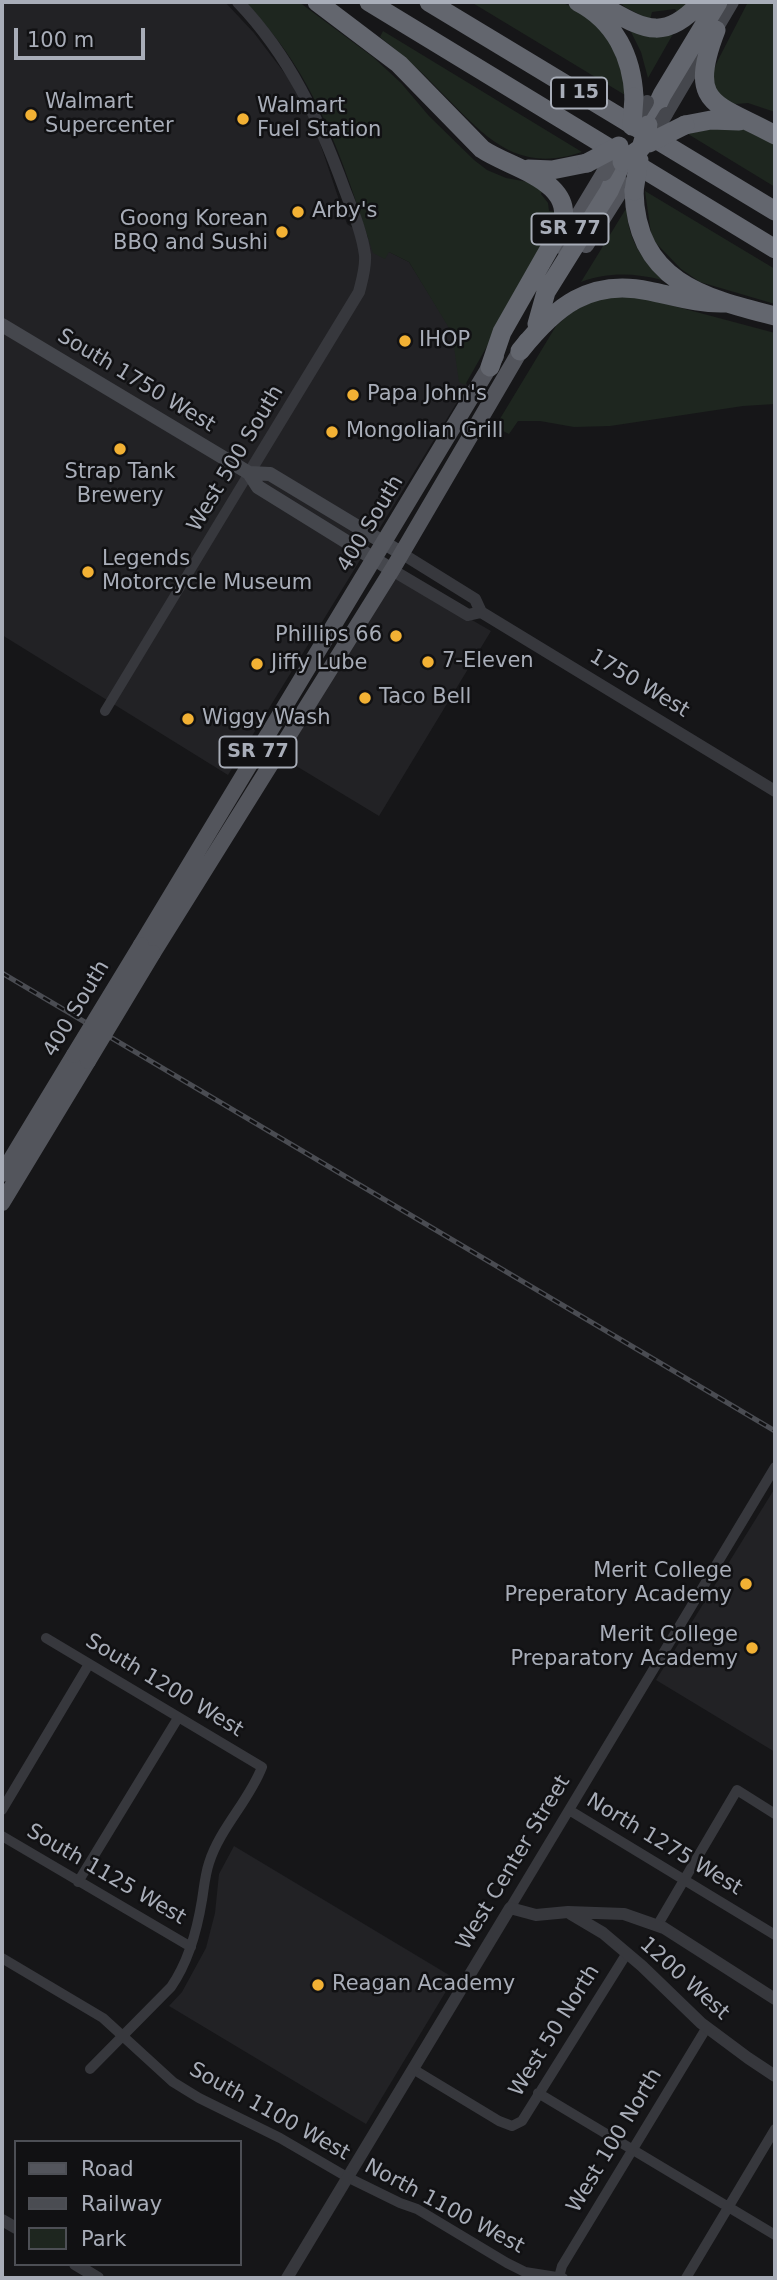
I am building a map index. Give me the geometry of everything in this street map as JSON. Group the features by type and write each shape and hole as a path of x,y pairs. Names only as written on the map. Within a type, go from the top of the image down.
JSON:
{"highway":[{"path":"317,2 399,64 482,149 552,187 562,201 563,218 559,230 502,332 490,367"},
{"name":"I 15","path":"369,2 775,249"},
{"name":"I 15","path":"429,2 775,211"},
{"path":"578,2 604,20 618,40 631,71 632,145 638,225 646,245 658,262 682,284 725,303 775,316"},
{"path":"594,2 640,25 660,29 684,20 701,2"},
{"path":"537,324 546,292 718,2"},
{"path":"716,30 704,69 706,89 721,107 775,135"},
{"path":"593,191 681,89"},
{"path":"510,164 534,170 552,170 685,125 719,119 754,125"},
{"path":"520,351 556,313 575,298 591,291 631,288 694,301 725,303"}],"main road":[{"path":"632,145 708,2"},
{"path":"681,89 732,2"},
{"name":"400 South","path":"2,1203 81,1058 593,191"},
{"name":"400 South","path":"147,949 325,678 537,324"},
{"name":"South 1750 West","path":"2,325 249,473"},
{"name":"1750 West","path":"249,473 270,474 401,553"},
{"name":"1750 West","path":"249,473 258,487 392,570"},
{"name":"400 South","path":"2,1174 81,1058"}],"street":[{"name":"West 500 South","path":"105,712 359,292 364,275 365,257 348,198 318,120 281,56 238,2"},
{"name":"1750 West","path":"401,553 475,599 481,612 775,791"},
{"name":"1750 West","path":"392,570 468,615 481,612"},
{"name":"West Center Street","path":"287,2278 775,1467"},
{"name":"South 1200 West","path":"46,1638 262,1767 257,1781 218,1843 209,1863 191,1947"},
{"path":"2,1810 89,1664"},
{"path":"78,1882 178,1718"},
{"path":"657,1926 737,1790 775,1814"},
{"name":"North 1275 West","path":"569,1810 775,1936"},
{"name":"South 1125 West","path":"2,1836 191,1947"},
{"name":"1200 West","path":"510,1908 536,1915 568,1912 624,1914 664,1928 775,1999"},
{"name":"1200 West","path":"568,1912 603,1933 707,2028 775,2076"},
{"path":"90,2069 171,1987 186,1962 191,1947"},
{"name":"West 50 North","path":"413,2069 499,2121 512,2126 522,2121 626,1953"},
{"name":"South 1100 West","path":"2,1958 103,2018 173,2082 348,2177"},
{"name":"West 100 North","path":"561,2277 562,2266 707,2028"},
{"path":"538,2093 775,2235"},
{"path":"686,2278 775,2129"},
{"name":"North 1100 West","path":"348,2177 417,2209 526,2272 561,2277"},
{"path":"78,2266 98,2278"}],"shaded area":[{"path":"2,2 225,2 254,33 289,79 316,131 347,224 409,262 453,333 467,386 228,775 2,635"},
{"path":"401,579 491,631 379,816 283,758 393,580"},
{"name":"Merit College Preperatory Academy","path":"775,1488 775,1752 656,1680"},
{"name":"Reagan Academy","path":"234,1846 454,1978 366,2124 169,2006 182,1992 206,1948 215,1913 219,1874"}],"green space":[{"path":"245,2 299,2 373,57 401,83 429,116 487,170 506,178 545,185 541,194 548,203 549,211 557,212 555,220 536,260 465,385 459,382 452,333 409,262 389,252 385,259 373,253 338,151 309,89 270,30"},
{"path":"471,2 561,2 588,14 620,54 625,95"},
{"path":"619,2 690,2 678,13 675,9 652,12 650,20"},
{"path":"748,2 775,2 775,112 748,103 729,102 713,87 714,69"},
{"path":"629,28 673,34 648,78 641,52"},
{"path":"383,31 582,152 557,158 536,158 517,154 500,145 380,37"},
{"path":"732,124 775,143 775,187 688,134"},
{"path":"645,191 775,269 775,304 700,282 681,269 654,241"},
{"path":"627,207 632,238 662,280 621,275 601,276 581,282"},
{"path":"625,293 775,333 775,404 743,406 610,426 574,427 540,421 518,421 509,434 495,427 556,326 572,312 588,304 588,300"}],"railway":[{"path":"2,973 775,1431"}],"place":[{"name":"Walmart Supercenter","path":"31,115"},
{"name":"Walmart Fuel Station","path":"243,119"},
{"name":"Arby's","path":"298,212"},
{"name":"Goong Korean BBQ and Sushi","path":"282,232"},
{"name":"IHOP","path":"405,341"},
{"name":"Papa John's","path":"353,395"},
{"name":"Mongolian Grill","path":"332,432"},
{"name":"Strap Tank Brewery","path":"120,449"},
{"name":"Legends Motorcycle Museum","path":"88,572"},
{"name":"Phillips 66","path":"396,636"},
{"name":"7-Eleven","path":"428,662"},
{"name":"Jiffy Lube","path":"257,664"},
{"name":"Taco Bell","path":"365,698"},
{"name":"Wiggy Wash","path":"188,719"},
{"name":"Merit College Preperatory Academy","path":"746,1584"},
{"name":"Merit College Preparatory Academy","path":"752,1648"},
{"name":"Reagan Academy","path":"318,1985"}]}
